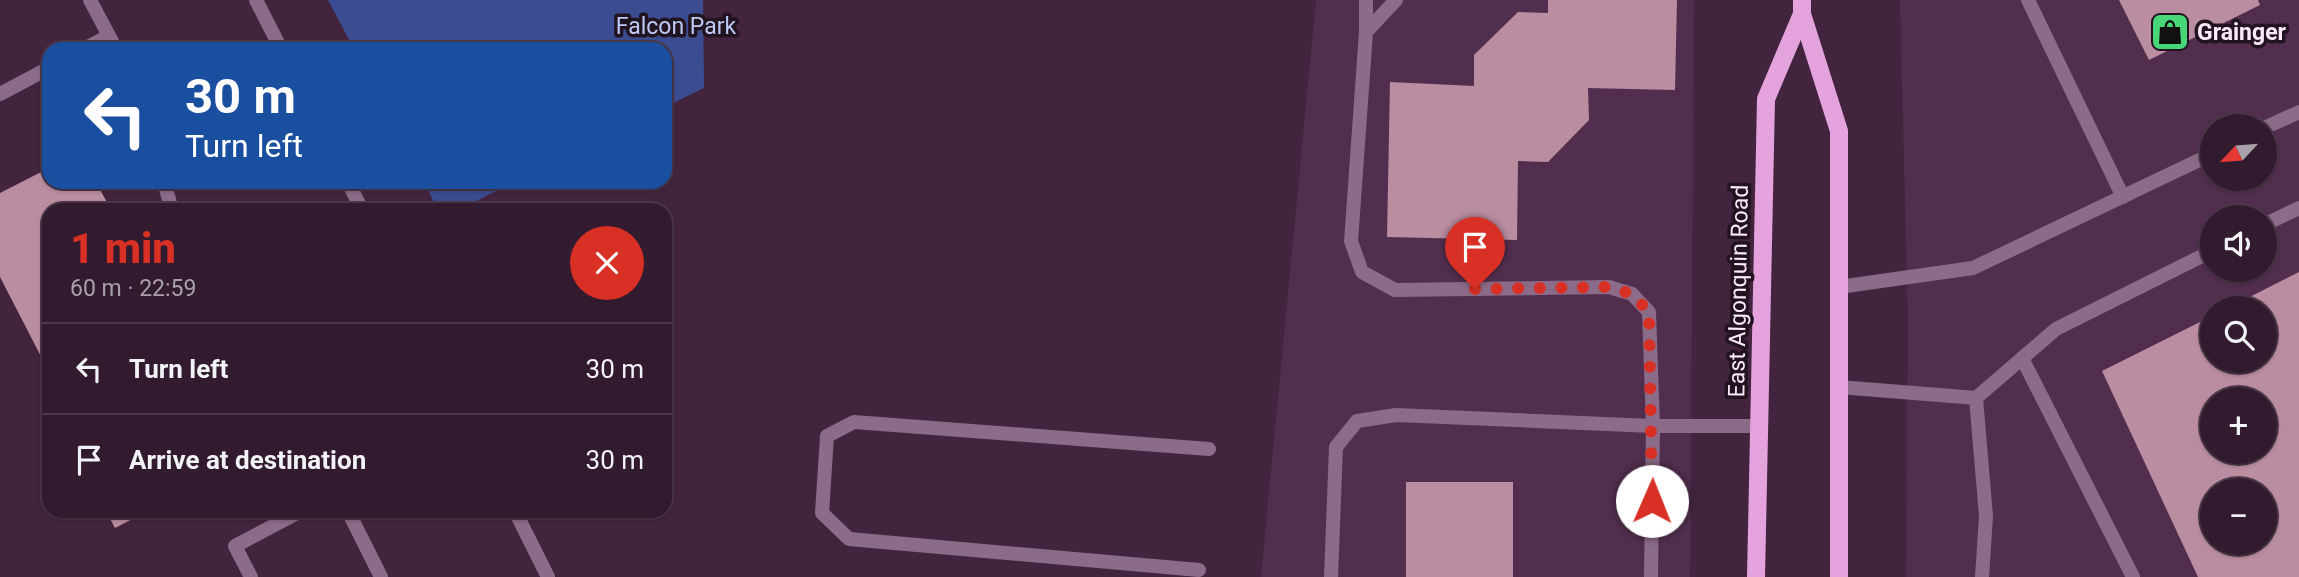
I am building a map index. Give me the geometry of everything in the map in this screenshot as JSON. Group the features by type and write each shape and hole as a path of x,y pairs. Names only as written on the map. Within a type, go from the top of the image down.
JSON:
{"main road":[{"name":"East Algonquin Road","path":"1802,7 1839,131 1839,577"},
{"name":"East Algonquin Road","path":"1756,577 1766,99 1802,7"}],"street":[{"path":"90,0 112,42"},
{"path":"256,0 277,42"},
{"path":"1366,0 1351,241 1362,272 1395,290 1609,287 1632,294 1649,312 1653,426 1651,577"},
{"path":"1366,32 1396,0"},
{"path":"2028,0 2123,197"},
{"path":"0,94 42,72"},
{"path":"2277,122 2299,112"},
{"path":"1839,287 1973,268 2200,160"},
{"path":"2277,219 2299,208"},
{"path":"1839,387 1976,398 2056,329 2200,257"},
{"path":"2021,358 2133,577"},
{"path":"1976,398 1986,516 1982,577"},
{"path":"1331,577 1336,447 1357,421 1396,415 1653,426 1759,426"},
{"path":"1199,570 849,539 822,513 827,436 854,422 1209,449"},
{"path":"251,577 235,546 288,518"},
{"path":"352,518 381,577"},
{"path":"518,518 548,577"}],"shaded area":[{"path":"1316,0 1694,0 1690,577 1261,577"},
{"path":"1900,0 2299,0 2299,577 1906,577 1908,318"}],"green space":[{"name":"Falcon Park","path":"328,0 703,0 704,88 672,104 672,42 350,42"},
{"path":"428,189 500,189 472,203 434,203"}],"building":[{"path":"1548,0 1677,0 1675,90 1588,88 1589,120 1548,162 1518,161 1517,240 1387,237 1390,82 1474,86 1474,55 1518,12 1548,13"},
{"name":"Grainger","path":"2119,0 2258,0 2260,5 2149,60"},
{"path":"42,172 42,189 100,189 107,203 42,203 42,358 0,277 0,193"},
{"path":"2299,272 2299,577 2198,577 2102,371 2200,322 2200,373 2277,373 2277,296 2252,296"},
{"path":"1406,482 1513,482 1513,577 1406,577"},
{"path":"110,518 134,518 115,528"}],"place":[{"name":"Grainger","path":"2170,32"}],"route":[{"path":"1475,289 1609,287 1632,294 1649,312 1653,426 1652,501"}]}
